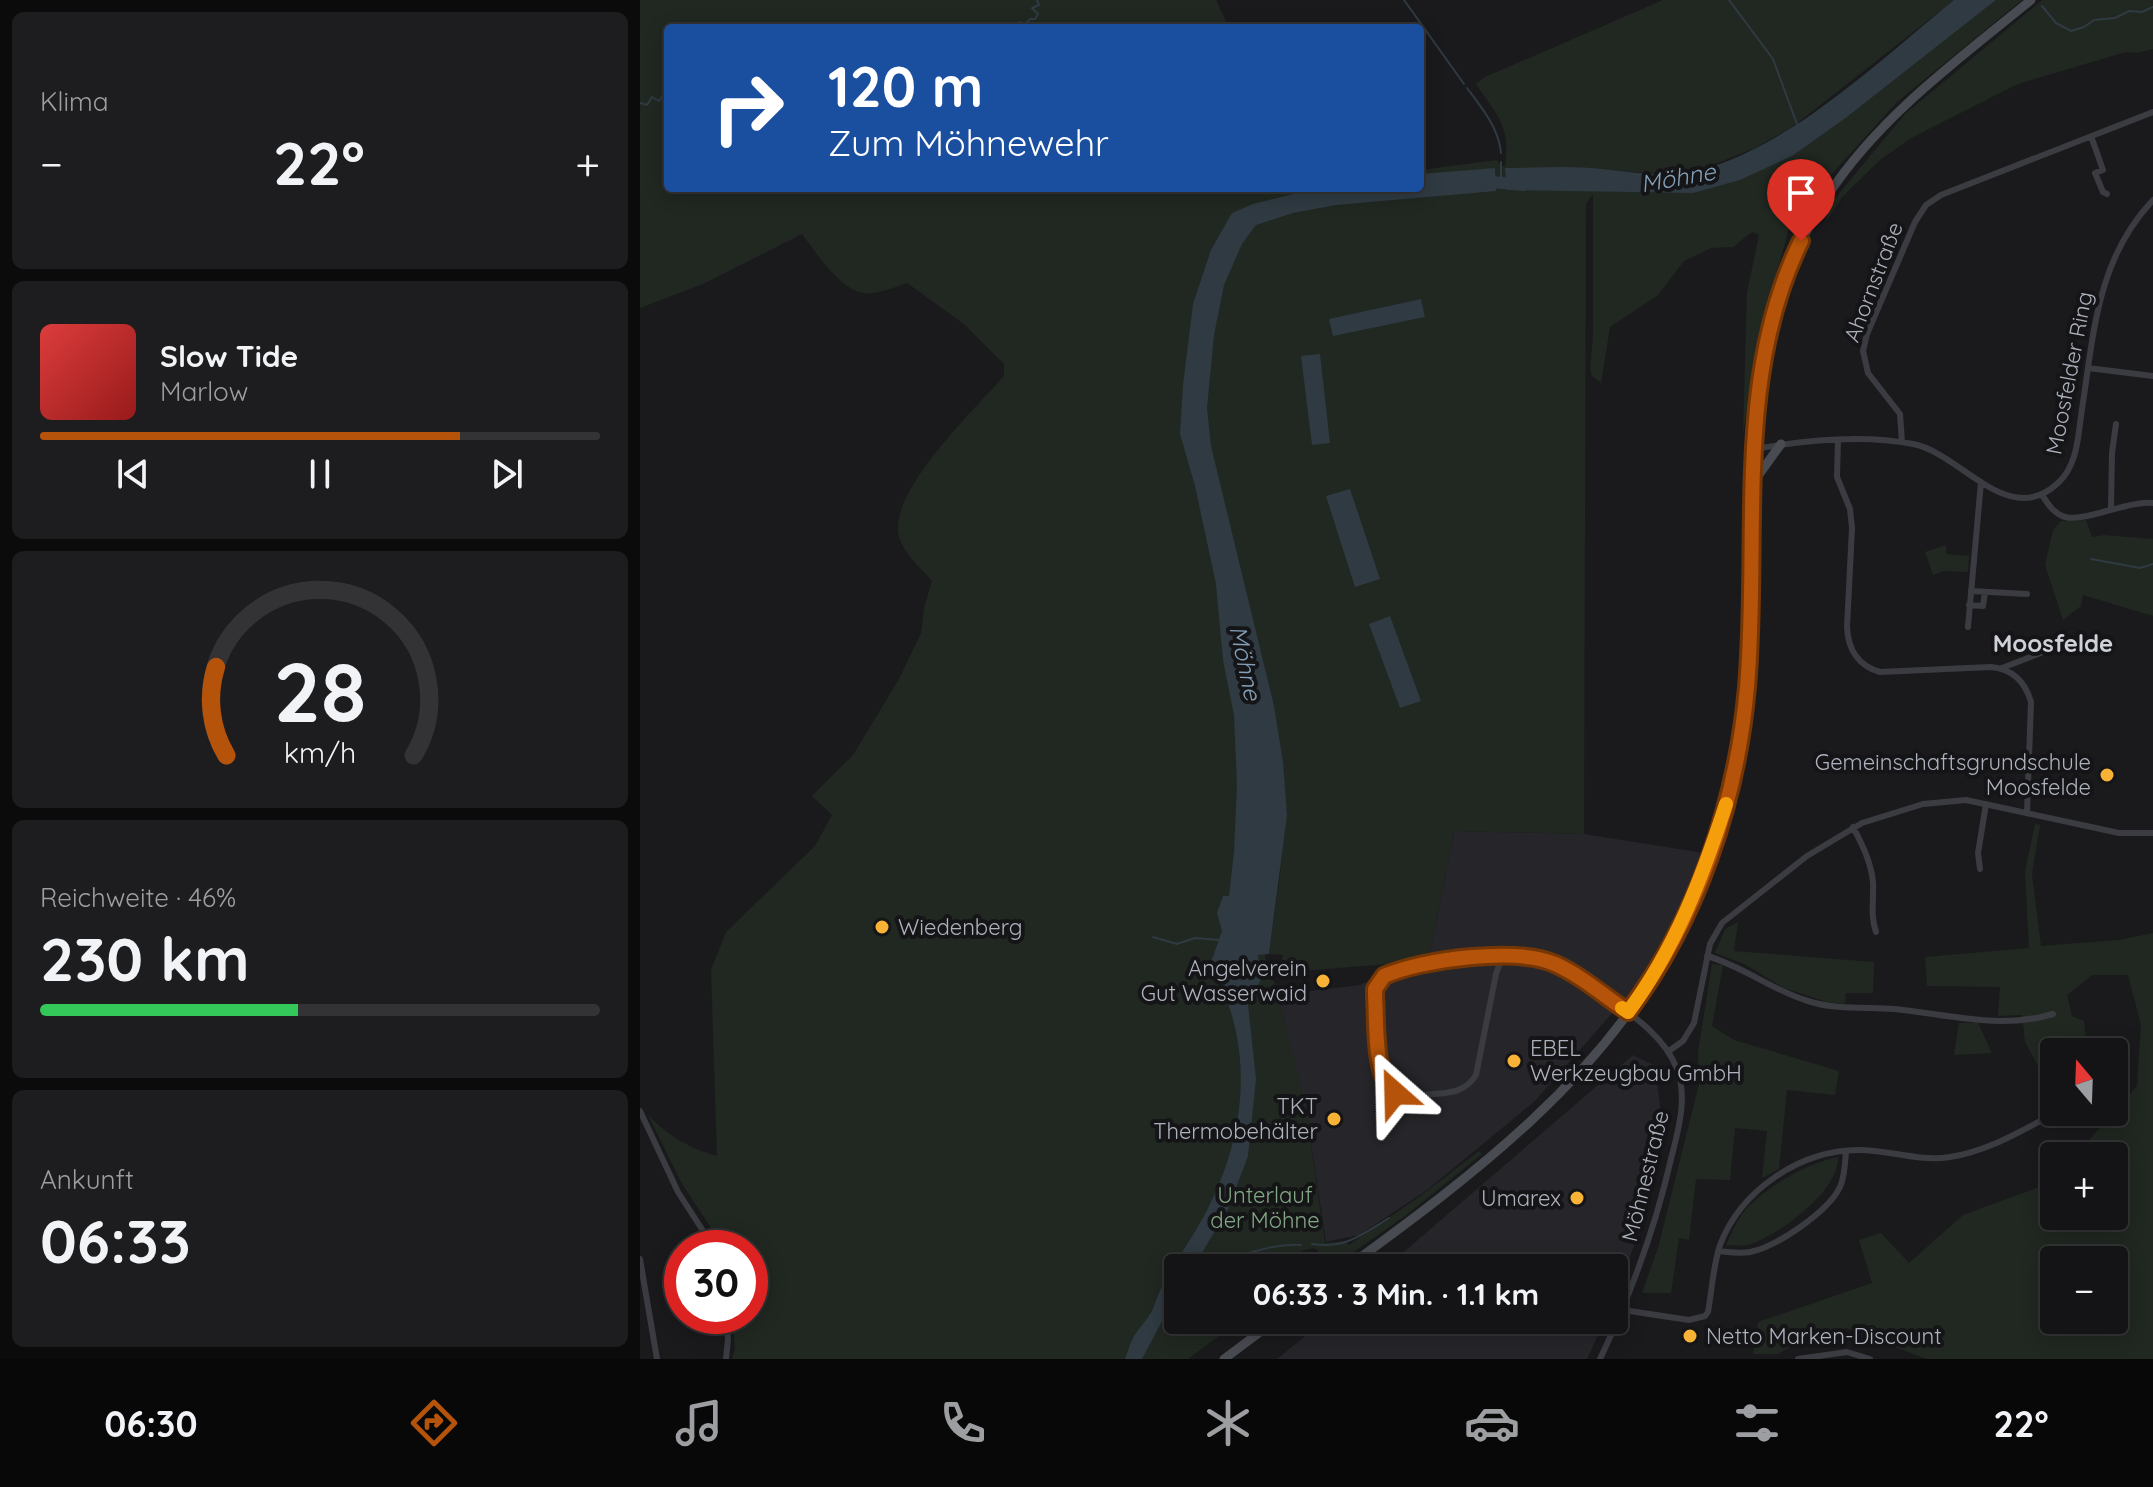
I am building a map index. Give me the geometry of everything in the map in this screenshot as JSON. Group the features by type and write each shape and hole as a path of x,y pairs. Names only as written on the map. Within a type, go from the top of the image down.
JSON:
{"main road":[{"path":"1365,1254 1428,1208 1505,1144 1579,1074 1628,1012 1677,934 1707,865 1727,802 1739,747 1747,686 1755,449 1762,372 1774,313 1794,255 1826,197 1868,143 1903,108 2031,0"},
{"path":"1754,483 1781,444"},
{"path":"1224,1359 1257,1334"}],"street":[{"name":"Ahornstraße","path":"1902,442 1900,414 1868,373 1863,351 1867,334 1921,211 1941,195 2153,112"},
{"path":"2091,136 2103,170 2095,173 2103,192 2107,194"},
{"name":"Moosfelder Ring","path":"2042,495 2059,482 2070,467 2076,450 2088,368 2111,262 2127,231 2153,200"},
{"path":"2088,368 2153,376"},
{"path":"2111,508 2116,424"},
{"path":"1755,449 1838,440 1902,442 1943,455 2009,497 2017,499 2042,495 2052,509 2065,517 2078,517 2128,503 2153,503"},
{"path":"1838,440 1837,477 1852,519 1849,643 1855,656 1867,667 1880,672 2002,668 2064,644"},
{"path":"1968,627 1981,482"},
{"path":"1971,591 2027,594"},
{"path":"1969,605 1983,606 1985,592"},
{"path":"2002,668 2021,681 2031,702 2027,813"},
{"path":"1669,1051 1683,1041 1694,1023 1715,932 1731,915 1788,870 1853,827 1923,804 1966,800 2119,833 2153,833"},
{"path":"1980,869 1978,853 1986,804"},
{"path":"1853,827 1869,864 1873,893 1872,920 1876,932"},
{"path":"1707,956 1742,968 1789,995 1827,1006 1900,1010 1957,1019 1996,1021 2034,1019 2053,1014"},
{"name":"Möhnestraße","path":"1502,957 1476,1075 1465,1088 1452,1093 1404,1096 1395,1093 1381,1074 1375,989 1384,976 1439,960 1502,957 1541,959 1577,975 1656,1036 1669,1051 1681,1085 1679,1120 1654,1228 1628,1297"},
{"path":"640,1111 678,1192 702,1230"},
{"path":"1628,1311 1689,1320 1705,1316 1718,1251 1735,1216 1768,1182 1812,1159 1846,1151 1867,1150 1930,1158 1951,1157 1993,1144 2040,1120"},
{"path":"1718,1251 1754,1251 1776,1241 1821,1211 1841,1186 1846,1151"},
{"path":"640,1259 657,1359"},
{"path":"726,1359 728,1334"},
{"name":"Möhnestraße","path":"1600,1359 1612,1334"},
{"path":"1798,1359 1847,1352 1870,1359"}],"shaded area":[{"path":"1454,831 1584,834 1704,853 1688,895 1636,986 1535,1101 1427,1190 1359,1235 1326,1242 1307,1117 1278,995 1360,985 1429,957"},
{"path":"1633,1055 1655,1066 1662,1121 1636,1241 1628,1262 1628,1254 1401,1254"},
{"path":"1308,1334 1599,1334 1587,1359 1277,1359"}],"green space":[{"name":"Unterlauf der Möhne","path":"640,0 1216,0 1227,24 664,24 664,192 1424,192 1424,169 1497,160 1505,166 1504,130 1476,84 1485,77 1663,0 1954,0 1791,128 1755,148 1700,170 1658,174 1588,168 1510,168 1663,188 1784,153 1847,117 1996,0 2022,0 1897,102 1818,189 1790,225 1761,331 1743,433 1747,292 1759,235 1752,232 1733,247 1711,248 1684,261 1658,295 1610,327 1601,383 1590,370 1593,336 1593,194 1586,204 1584,834 1454,831 1429,957 1411,957 1411,962 1278,973 1283,955 1269,954 1282,859 1265,955 1267,965 1261,975 1274,981 1305,1102 1325,1243 1345,1241 1349,1245 1479,1151 1482,1154 1405,1216 1351,1254 1317,1254 1319,1251 1313,1248 1300,1254 1164,1254 1164,1334 1221,1334 1188,1359 732,1359 734,1334 768,1334 768,1230 712,1230 681,1182 648,1115 680,1140 717,1156 711,970 726,932 815,846 832,815 812,796 853,755 899,679 921,633 932,581 902,545 898,531 901,512 923,470 1004,376 1004,364 964,324 907,283 882,292 868,293 848,287 826,266 802,234 703,284 640,308"},
{"path":"2042,0 2153,0 2153,49 2126,52 2018,84 1913,137 1881,159 1843,196 1826,222 1830,204 1905,114"},
{"path":"2086,520 2092,537 2153,539 2153,616 2083,595 2081,606 2063,620 2045,565 2053,530 2061,521"},
{"path":"1946,545 1946,554 1969,556 1968,572 1944,571 1933,575 1925,552"},
{"path":"2035,824 2040,825 2032,874 2041,946 2119,940 2153,933 2153,1359 1926,1359 1846,1328 1809,1335 1778,1354 1753,1354 1758,1322 1872,1283 1859,1240 1881,1233 1909,1263 1963,1215 2040,1187 2040,1230 2128,1230 2128,1142 2087,1142 2102,1126 2128,1126 2128,1096 2137,1086 2141,1025 2128,975 2092,975 2067,995 2072,1016 2084,1021 2086,1038 2040,1038 2040,1070 2025,1042 2022,1015 1998,1016 2000,987 1927,986 1925,957 2029,948 2025,871"},
{"path":"1738,922 1734,951 1874,962 1873,993 1846,993 1845,1004 1827,1002 1784,988 1744,964 1715,953 1725,929"},
{"path":"1712,964 1723,965 1712,1026 1734,1040 1839,1071 1835,1095 1787,1090 1779,1169 1762,1178 1767,1131 1735,1128 1730,1180 1696,1179 1689,1240 1679,1238 1671,1293 1642,1293 1658,1248 1699,1084 1698,1052"},
{"path":"1959,1023 1978,1023 1992,1053 1954,1055"},
{"path":"1838,1157 1829,1183 1792,1221 1751,1244 1726,1245 1745,1210 1768,1190 1802,1169"}],"water":[{"path":"1954,0 1996,0 1847,117 1792,156 1740,180 1693,193 1507,190 1505,168 1580,167 1674,174 1701,170 1735,158 1769,141 1835,98"},
{"path":"1495,168 1496,191 1336,205 1293,213 1256,225 1242,244 1224,285 1214,335 1207,408 1211,446 1274,706 1287,815 1269,954 1258,955 1259,962 1253,974 1262,978 1248,1004 1256,1079 1248,1156 1228,1209 1201,1254 1181,1254 1223,1175 1232,1145 1241,1084 1234,1023 1210,965 1222,931 1217,913 1223,896 1229,896 1237,785 1234,715 1223,660 1216,584 1195,486 1180,434 1193,304 1211,250 1232,213 1253,204 1302,192 1424,192 1424,174"},
{"path":"1421,299 1425,317 1333,336 1329,319"},
{"path":"1320,354 1330,443 1312,445 1301,356"},
{"path":"1350,489 1380,579 1355,587 1326,496"},
{"path":"1390,616 1421,701 1400,708 1369,624"},
{"path":"1164,1283 1164,1317 1142,1359 1125,1359 1134,1336 1152,1311"}],"waterway":[{"path":"1025,24 1038,14 1032,8 1039,5 1037,0"},
{"path":"1404,0 1421,24"},
{"path":"1729,0 1773,59 1797,124"},
{"path":"2042,6 2056,23 2071,31 2094,20 2115,18 2129,11 2142,12 2153,7"},
{"path":"1020,24 1025,24"},
{"path":"1424,28 1464,84"},
{"path":"664,87 664,94"},
{"path":"1467,88 1493,126 1501,153"},
{"path":"640,103 647,105 652,97 659,101 664,94"},
{"path":"1501,162 1501,183"},
{"name":"Möhne","path":"1482,181 1523,185"},
{"path":"2091,559 2140,568 2153,564"},
{"path":"1153,937 1177,944 1195,938 1218,940"},
{"path":"1312,1244 1344,1242 1389,1218"},
{"path":"1246,1254 1273,1247 1301,1245"}],"slow traffic":[{"path":"1622,1008 1628,1012 1638,999 1677,934 1707,865 1726,804"}],"place":[{"name":"Gemeinschaftsgrundschule Moosfelde","path":"2107,775"},
{"name":"Wiedenberg","path":"882,927"},
{"name":"Angelverein Gut Wasserwaid","path":"1323,981"},
{"name":"EBEL Werkzeugbau GmbH","path":"1514,1061"},
{"name":"TKT Thermobehälter","path":"1334,1119"},
{"name":"Umarex","path":"1577,1198"},
{"name":"Netto Marken-Discount","path":"1690,1336"}],"district":[{"name":"Moosfelde","path":"2053,644"}],"route":[{"path":"1395,1093 1389,1089 1381,1074 1375,989 1384,976 1439,960 1541,959 1577,975 1628,1012 1677,934 1707,865 1727,802 1743,728 1758,402 1774,313 1801,241"}]}
